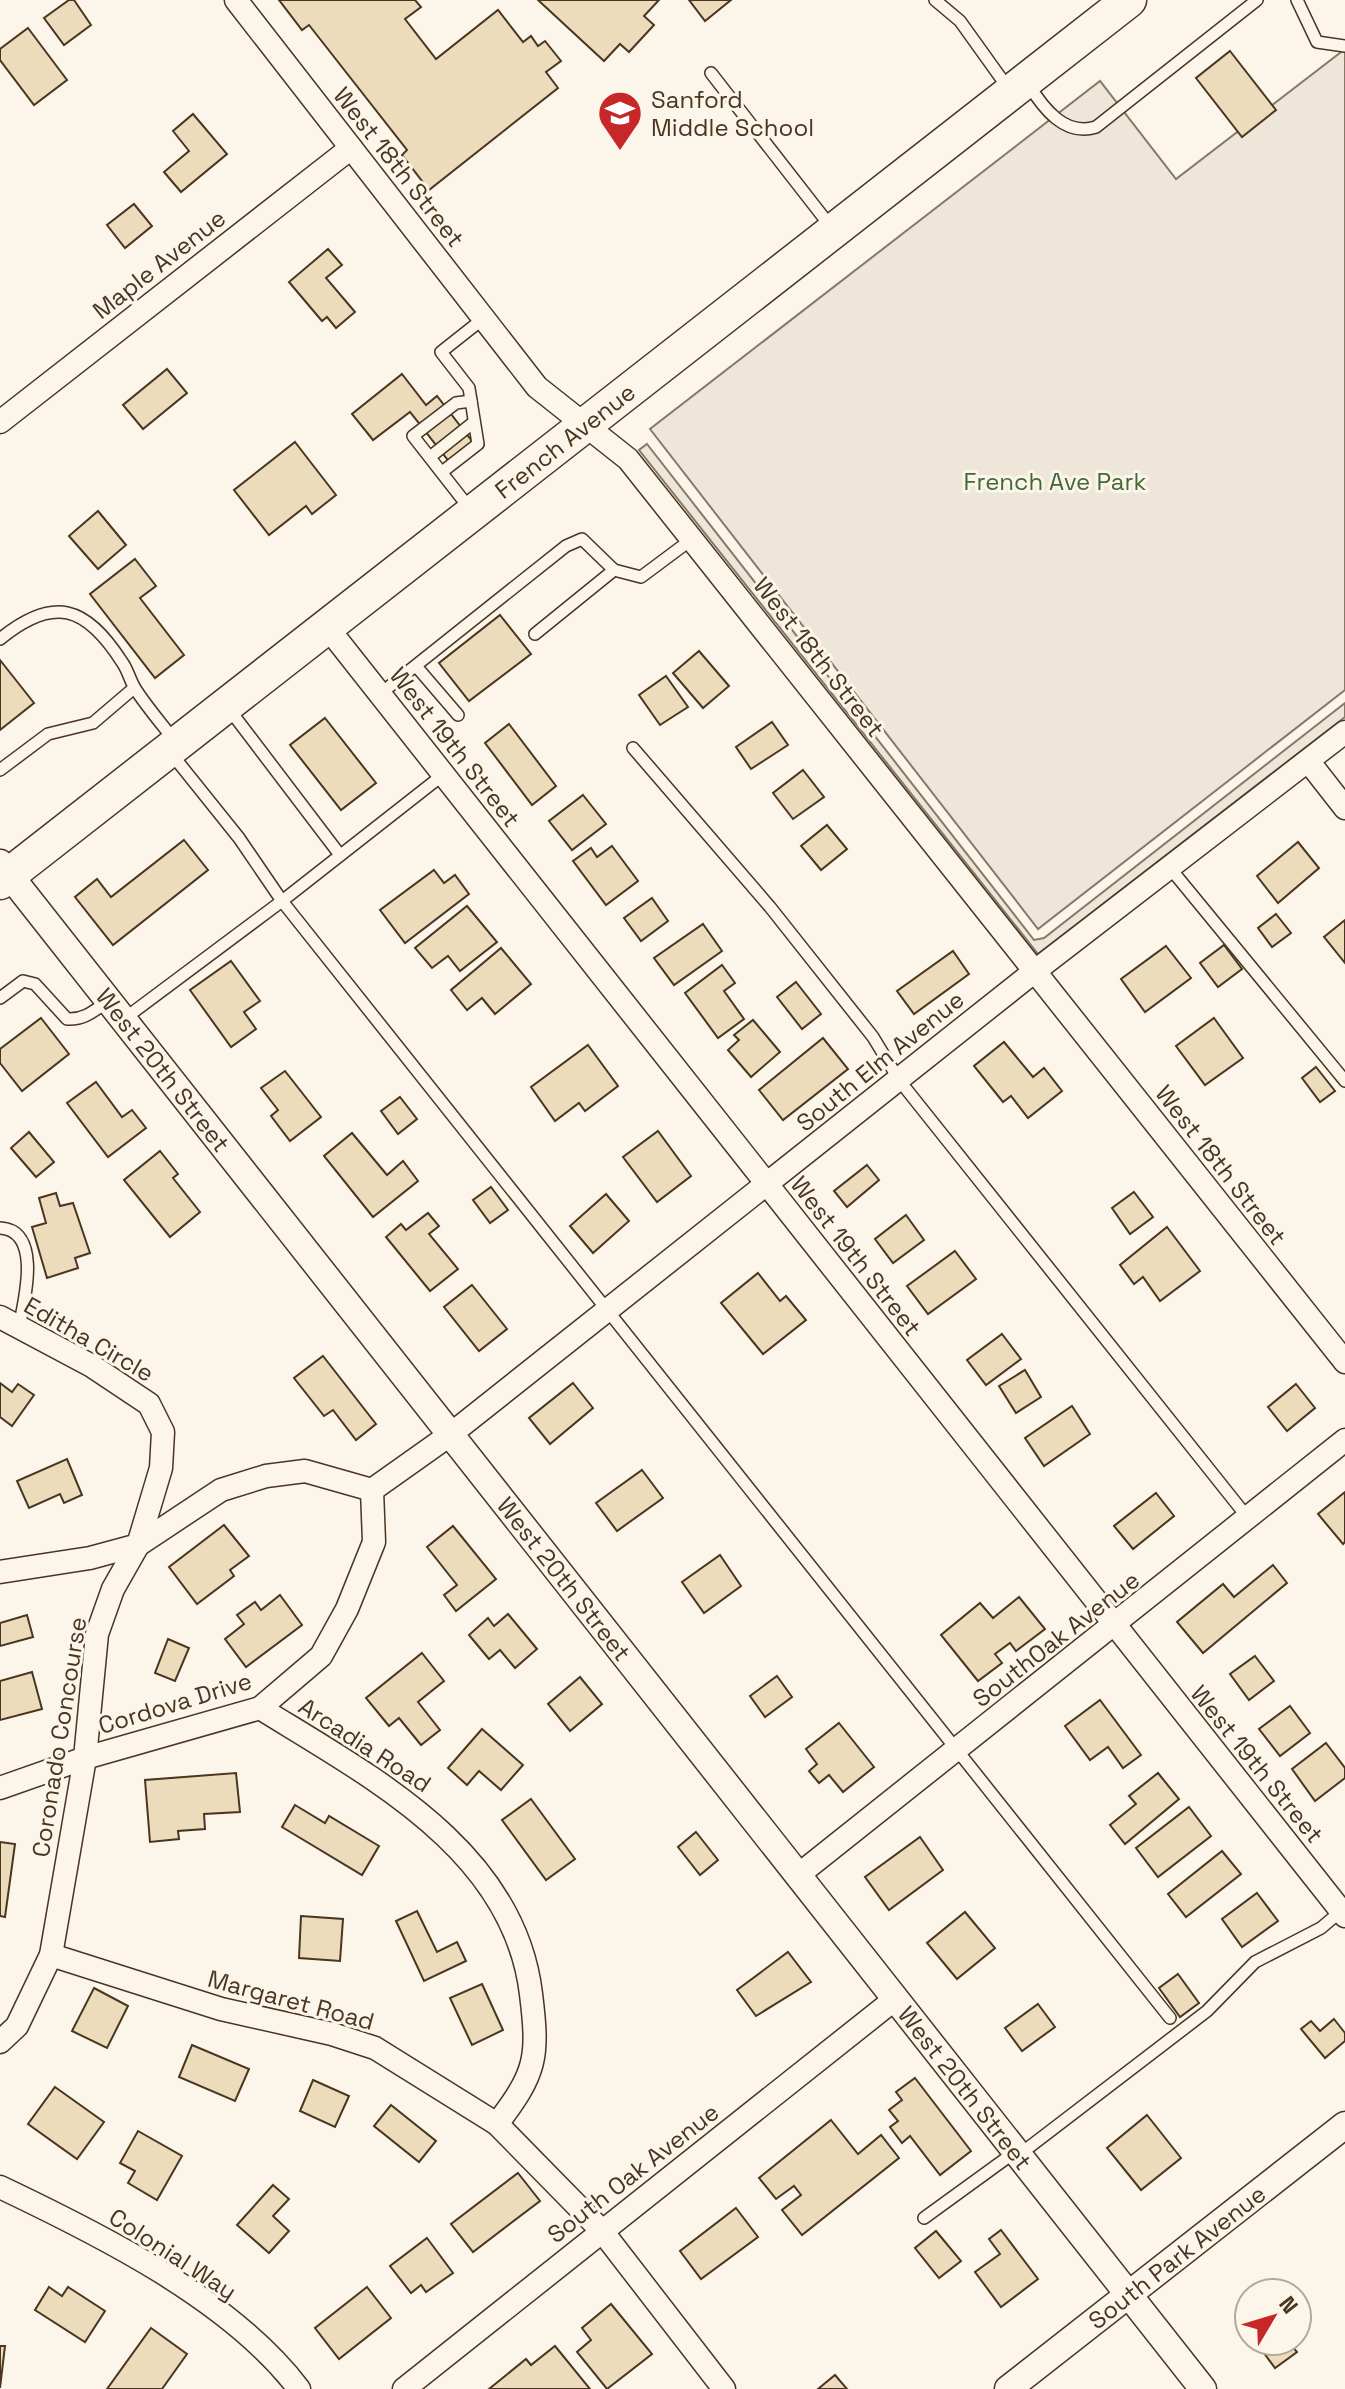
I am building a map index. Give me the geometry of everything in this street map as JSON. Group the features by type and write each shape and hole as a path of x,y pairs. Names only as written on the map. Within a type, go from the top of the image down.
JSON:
{"main road":[{"name":"French Avenue","path":"3,873 173,747 1129,0"}],"street":[{"name":"West 18th Street","path":"236,0 537,387 628,459 1345,1362"},
{"name":"Maple Avenue","path":"0,422 351,148"},
{"name":"West 19th Street","path":"327,627 1114,1626 1343,1909"},
{"name":"South Elm Avenue","path":"451,1434 1035,971 1345,732"},
{"path":"1309,762 1345,808"},
{"name":"West 20th Street","path":"3,873 116,1010 1203,2389"},
{"name":"Editha Circle","path":"10,1322 92,1366 149,1404 163,1432 161,1468 138,1545"},
{"path":"372,1490 451,1434"},
{"name":"SouthOak Avenue","path":"797,1876 1345,1440"},
{"name":"Coronado Concourse","path":"0,2042 17,2026 51,1955 85,1758 97,1634 113,1589 138,1545 221,1490 266,1476 305,1471 372,1490"},
{"name":"Cordova Drive","path":"0,1788 85,1758 260,1708 321,1656 347,1609 374,1542 372,1490"},
{"path":"0,1572 90,1558 138,1545"},
{"name":"Arcadia Road","path":"260,1708 396,1793 423,1814 502,1904 521,1945 530,1986 535,2063 525,2088 497,2124"},
{"name":"Margaret Road","path":"51,1955 221,2009 332,2034 375,2048 497,2124 602,2231 715,2386"},
{"name":"South Oak Avenue","path":"404,2389 895,1999"},
{"name":"South Park Avenue","path":"1008,2389 1345,2125"},
{"name":"Colonial Way","path":"0,2187 100,2235 197,2298 242,2331 299,2389"}],"lane":[{"path":"935,0 960,21 1018,87 1056,118 1079,128 1096,127 1257,0"},
{"path":"1297,0 1317,42 1345,46"},
{"path":"711,73 834,231"},
{"path":"442,472 478,444 469,388 441,352 484,318"},
{"path":"471,401 456,403 413,436 473,513"},
{"path":"430,457 474,422"},
{"path":"380,694 566,546 582,539 614,570 641,577 692,539"},
{"path":"535,634 614,570"},
{"path":"0,639 16,626 63,610 81,616 94,625 124,664 134,688 173,747 282,901 1170,2018"},
{"path":"416,666 458,715"},
{"path":"0,770 48,734 93,723 134,688"},
{"path":"226,705 340,855"},
{"path":"633,748 770,907 873,1037 899,1080 1249,1518"},
{"path":"0,998 23,981 35,984 67,1019 82,1019 116,1010 282,901 444,774"},
{"path":"1170,868 1345,1081"},
{"path":"1,1225 24,1245 29,1270 10,1322"},
{"path":"924,2218 1017,2153 1207,2011 1255,1962 1321,1928 1343,1909"}],"green space":[{"name":"French Ave Park","path":"1345,49 1345,690 1038,929 650,429 1100,81 1176,179"},
{"path":"647,444 1034,940 1044,938 1345,703 1345,717 1038,954 639,450"}],"building":[{"path":"69,0 74,0 91,25 64,45 44,18"},
{"path":"279,0 415,0 421,7 405,19 436,59 498,10 523,42 531,36 538,46 545,41 561,61 546,72 558,88 429,190 402,155 407,150 309,25 302,30"},
{"path":"538,0 659,0 644,16 654,25 629,52 620,44 604,61"},
{"path":"689,0 731,0 705,21"},
{"path":"28,28 67,80 34,105 0,60 0,49"},
{"path":"1230,51 1276,110 1242,137 1196,78"},
{"path":"193,114 227,154 181,192 164,172 189,151 173,131"},
{"path":"134,204 152,226 125,248 107,225"},
{"path":"328,249 342,265 326,278 355,312 336,328 327,317 322,321 289,282"},
{"path":"167,369 187,393 143,429 123,405"},
{"path":"402,374 426,405 437,396 475,445 451,464 410,412 373,440 352,414"},
{"path":"295,442 336,495 312,514 306,506 269,535 234,490"},
{"path":"98,511 126,545 98,569 69,536"},
{"path":"135,559 156,586 140,598 184,655 155,678 90,594"},
{"path":"500,615 531,654 469,701 439,663"},
{"path":"699,651 729,686 703,708 673,673"},
{"path":"0,660 34,703 0,730"},
{"path":"666,676 688,707 660,725 639,695"},
{"path":"325,718 376,783 341,810 290,745"},
{"path":"772,722 788,745 751,769 736,747"},
{"path":"509,724 556,786 532,805 485,743"},
{"path":"803,770 824,797 793,819 773,793"},
{"path":"583,795 606,824 572,850 549,821"},
{"path":"827,825 847,849 821,870 801,846"},
{"path":"184,840 208,870 113,945 75,897 97,879 111,897"},
{"path":"1298,842 1319,868 1278,903 1257,876"},
{"path":"612,846 638,881 606,905 573,861 591,848 597,857"},
{"path":"434,870 444,883 455,875 469,894 405,943 380,910"},
{"path":"652,898 668,921 641,941 624,918"},
{"path":"467,906 497,942 460,971 448,956 432,968 415,948"},
{"path":"1276,914 1291,933 1272,947 1258,928"},
{"path":"1345,920 1345,963 1324,937"},
{"path":"703,924 722,951 674,985 654,958"},
{"path":"1224,945 1242,969 1218,987 1200,963"},
{"path":"1166,946 1191,978 1145,1012 1121,979"},
{"path":"501,948 531,984 495,1014 482,998 467,1010 451,990"},
{"path":"953,951 969,974 914,1014 897,991"},
{"path":"231,961 260,1001 244,1012 256,1029 231,1047 190,990"},
{"path":"722,965 735,983 724,991 744,1019 718,1038 685,993"},
{"path":"796,982 821,1014 802,1029 777,997"},
{"path":"41,1018 69,1054 22,1091 0,1063 0,1049"},
{"path":"1214,1018 1243,1058 1205,1085 1176,1046"},
{"path":"753,1020 780,1052 751,1077 728,1050 739,1040 734,1035"},
{"path":"823,1038 848,1069 783,1120 759,1090"},
{"path":"1004,1042 1033,1077 1044,1068 1062,1091 1028,1118 1011,1096 1003,1102 974,1066"},
{"path":"588,1045 618,1086 585,1111 579,1103 555,1121 531,1087"},
{"path":"1316,1067 1335,1091 1320,1102 1302,1078"},
{"path":"285,1071 321,1117 290,1141 271,1116 278,1110 261,1088"},
{"path":"96,1082 122,1117 132,1110 146,1128 108,1157 67,1103"},
{"path":"400,1097 417,1119 398,1134 381,1111"},
{"path":"658,1131 691,1176 657,1202 623,1157"},
{"path":"29,1132 54,1162 36,1177 11,1148"},
{"path":"352,1133 387,1175 403,1161 418,1181 373,1217 324,1156"},
{"path":"160,1151 178,1174 173,1178 200,1212 170,1237 124,1180"},
{"path":"867,1165 879,1180 847,1207 834,1191"},
{"path":"491,1187 508,1210 490,1223 473,1200"},
{"path":"1134,1192 1153,1217 1130,1234 1112,1208"},
{"path":"56,1193 60,1206 73,1203 90,1253 75,1258 78,1268 47,1278 32,1227 46,1223 39,1198"},
{"path":"606,1194 629,1221 593,1253 570,1226"},
{"path":"428,1213 439,1226 429,1234 458,1269 430,1291 386,1237 401,1224 406,1230"},
{"path":"906,1215 924,1240 893,1263 875,1239"},
{"path":"1167,1227 1200,1271 1160,1301 1143,1277 1134,1284 1120,1265"},
{"path":"955,1251 976,1279 928,1314 907,1286"},
{"path":"758,1273 780,1301 786,1296 806,1320 763,1354 721,1303"},
{"path":"472,1285 507,1329 479,1351 444,1307"},
{"path":"1002,1334 1021,1359 986,1385 967,1360"},
{"path":"323,1356 376,1424 356,1440 333,1410 324,1416 294,1378"},
{"path":"1025,1370 1041,1397 1016,1413 999,1386"},
{"path":"0,1383 12,1392 18,1384 34,1395 12,1426 0,1417"},
{"path":"573,1383 593,1408 550,1444 529,1418"},
{"path":"1296,1384 1315,1408 1287,1431 1268,1407"},
{"path":"1072,1406 1090,1434 1044,1466 1025,1438"},
{"path":"67,1459 82,1495 64,1503 60,1494 29,1508 17,1481"},
{"path":"642,1470 663,1498 617,1531 596,1503"},
{"path":"1345,1492 1345,1542 1343,1544 1318,1514"},
{"path":"1156,1493 1174,1516 1133,1549 1114,1526"},
{"path":"224,1525 249,1556 230,1570 234,1576 197,1604 169,1567"},
{"path":"453,1526 496,1579 456,1611 444,1595 457,1585 427,1547"},
{"path":"720,1555 741,1586 704,1613 682,1582"},
{"path":"1273,1565 1287,1583 1203,1653 1177,1622 1223,1584 1234,1597"},
{"path":"280,1595 302,1625 246,1667 225,1639 244,1624 237,1615 255,1602 261,1610"},
{"path":"1019,1597 1045,1629 1016,1651 1010,1643 995,1654 1002,1663 978,1681 941,1635 980,1603 993,1618"},
{"path":"508,1614 537,1649 515,1668 500,1650 489,1659 469,1635 488,1618 494,1626"},
{"path":"27,1615 33,1637 0,1646 0,1623"},
{"path":"168,1639 189,1648 175,1681 155,1673"},
{"path":"422,1653 444,1681 418,1702 440,1730 421,1745 399,1718 389,1726 366,1698"},
{"path":"1255,1656 1274,1681 1249,1700 1230,1674"},
{"path":"32,1672 42,1709 0,1720 0,1681"},
{"path":"777,1676 792,1697 765,1717 750,1696"},
{"path":"580,1677 602,1704 570,1731 548,1704"},
{"path":"1100,1700 1141,1755 1123,1768 1108,1747 1090,1760 1065,1726"},
{"path":"1290,1706 1310,1733 1280,1756 1259,1729"},
{"path":"839,1723 874,1767 843,1792 829,1775 819,1783 809,1771 817,1764 806,1749"},
{"path":"482,1729 523,1765 501,1790 479,1771 467,1785 448,1768"},
{"path":"1326,1743 1345,1768 1345,1778 1315,1801 1292,1769"},
{"path":"236,1773 240,1812 204,1814 205,1829 178,1831 179,1839 150,1842 145,1780"},
{"path":"1158,1773 1179,1799 1125,1844 1110,1825 1136,1804 1129,1796"},
{"path":"531,1799 575,1859 546,1880 502,1820"},
{"path":"295,1805 325,1823 329,1816 379,1846 362,1875 282,1827"},
{"path":"1189,1807 1211,1836 1158,1877 1136,1848"},
{"path":"696,1832 718,1860 700,1875 678,1847"},
{"path":"920,1837 943,1870 889,1910 865,1877"},
{"path":"0,1842 15,1844 5,1917 0,1916"},
{"path":"1222,1851 1241,1874 1186,1917 1168,1894"},
{"path":"1257,1893 1278,1921 1242,1947 1222,1919"},
{"path":"417,1911 437,1952 457,1942 466,1961 424,1981 396,1921"},
{"path":"965,1912 995,1948 957,1979 927,1943"},
{"path":"301,1916 343,1919 340,1961 299,1958"},
{"path":"788,1952 811,1982 756,2016 737,1990"},
{"path":"1178,1974 1199,2003 1180,2017 1159,1988"},
{"path":"482,1984 503,2030 472,2045 450,1998"},
{"path":"94,1988 128,2006 107,2048 72,2031"},
{"path":"1038,2004 1055,2027 1022,2051 1005,2028"},
{"path":"1334,2019 1345,2033 1345,2041 1325,2058 1301,2029 1311,2021 1320,2031"},
{"path":"192,2045 249,2069 235,2101 179,2077"},
{"path":"915,2078 971,2151 940,2175 910,2136 902,2143 890,2127 898,2121 889,2110 902,2100 896,2092"},
{"path":"313,2080 349,2096 335,2127 300,2111"},
{"path":"55,2087 104,2122 77,2159 28,2124"},
{"path":"391,2105 436,2141 419,2162 374,2126"},
{"path":"1147,2115 1181,2158 1141,2190 1107,2148"},
{"path":"831,2120 858,2154 881,2135 899,2158 802,2235 782,2210 801,2195 794,2186 776,2199 759,2178"},
{"path":"138,2131 182,2156 157,2200 128,2183 135,2171 120,2163"},
{"path":"518,2173 540,2201 473,2252 451,2224"},
{"path":"273,2185 289,2199 273,2216 289,2231 269,2253 237,2225"},
{"path":"736,2208 758,2237 701,2279 680,2251"},
{"path":"1001,2230 1038,2279 1001,2307 975,2272 1000,2254 989,2239"},
{"path":"936,2231 961,2261 939,2278 915,2248"},
{"path":"427,2238 453,2273 426,2292 421,2285 411,2293 390,2266"},
{"path":"49,2287 62,2296 68,2287 105,2311 85,2342 35,2310"},
{"path":"367,2287 391,2318 339,2359 315,2328"},
{"path":"611,2304 652,2354 607,2389 577,2352 591,2340 582,2328"},
{"path":"151,2328 187,2354 162,2389 107,2389"},
{"path":"0,2346 5,2346 0,2388"},
{"path":"555,2346 590,2389 489,2389 526,2359 531,2365"},
{"path":"1267,2357 1290,2357 1275,2368"},
{"path":"835,2375 847,2389 818,2389"}],"place":[{"name":"Sanford Middle School","path":"620,152"}]}
